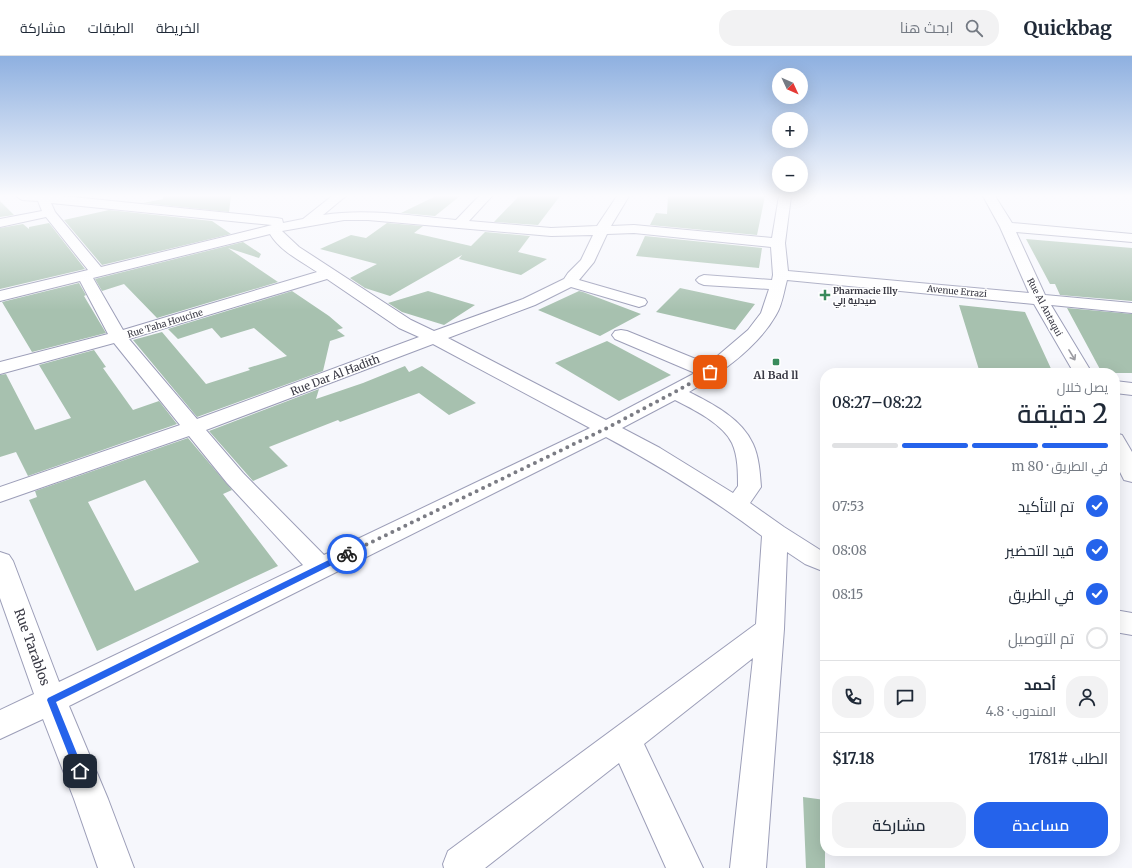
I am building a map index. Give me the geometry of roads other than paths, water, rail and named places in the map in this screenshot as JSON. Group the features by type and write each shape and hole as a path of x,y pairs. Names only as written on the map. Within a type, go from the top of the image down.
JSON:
{"street":[{"path":"64,234 92,274 118,337 235,478 320,567"},
{"path":"0,296 254,234"},
{"path":"277,234 294,250 405,324 434,337 652,453 736,505 774,533 820,561"},
{"name":"Rue Dar Al Hadith","path":"0,495 192,428 529,302 570,282 573,276 588,262 600,234"},
{"path":"684,234 778,243"},
{"path":"0,725 320,567 607,428 710,372 754,334 769,314 779,280 778,243 779,234"},
{"name":"Rue Al Antaqui","path":"1010,234 1039,299 1080,368"},
{"path":"1085,234 1132,238"},
{"name":"Rue Taha Houcine","path":"0,368 118,337 329,273"},
{"name":"Avenue Errazi","path":"704,280 752,282 779,280 1039,299 1132,308"},
{"path":"570,282 639,302"},
{"path":"621,335 710,372"},
{"path":"1120,388 1132,389"},
{"path":"675,392 696,403 722,420 741,440 748,466 750,487 736,505"},
{"path":"1120,449 1132,475"},
{"path":"748,868 770,629 774,533"},
{"name":"Rue Tarablos","path":"0,561 51,700 91,799 116,868"},
{"path":"1120,622 1132,624"},
{"path":"461,864 770,629"},
{"path":"625,739 685,868"}],"place":[{"name":"Pharmacie Illy صيدلية إلي","path":"825,295"},
{"name":"Al Bad ll","path":"776,362"}]}
